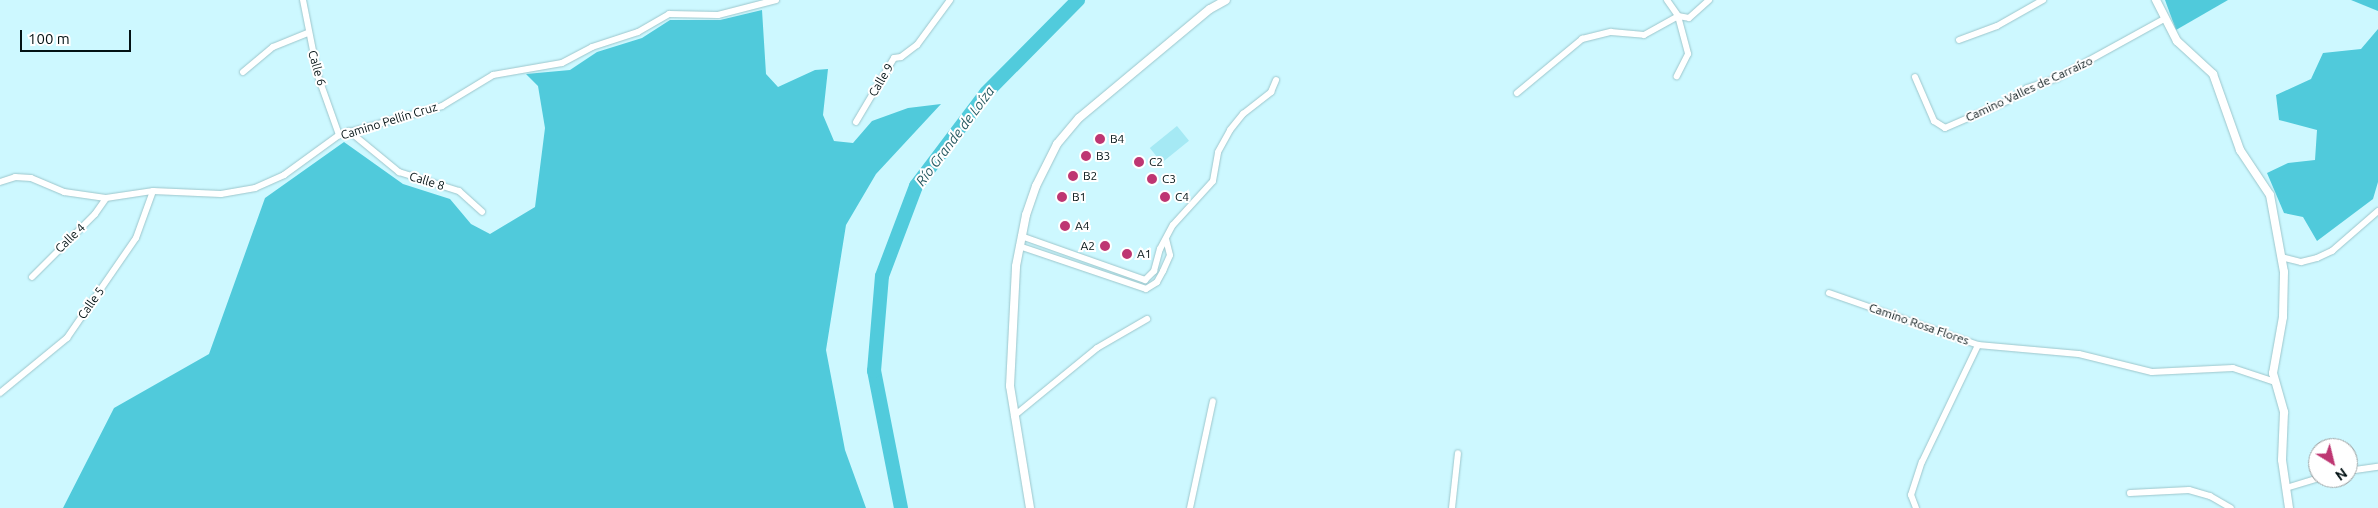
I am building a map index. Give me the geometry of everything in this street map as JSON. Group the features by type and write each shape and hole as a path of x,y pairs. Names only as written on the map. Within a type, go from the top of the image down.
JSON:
{"street":[{"name":"Calle 6","path":"303,0 307,33 318,76 339,135"},
{"name":"Camino Pellín Cruz","path":"0,182 15,176 31,178 64,192 106,198 153,191 221,194 263,186 339,135 442,106 494,75 562,62 592,48 638,32 669,14 718,15 776,0"},
{"name":"Calle 9","path":"856,122 894,58 901,57 917,45 950,0"},
{"path":"1030,508 1010,386 1019,246 1036,186 1057,144 1079,118 1210,9 1226,0"},
{"path":"1667,0 1678,16 1688,54 1677,76"},
{"path":"1517,94 1582,39 1611,32 1644,35 1678,16 1689,18 1709,0"},
{"path":"1959,40 1997,26 2043,0"},
{"path":"2156,0 2164,19 2177,41 2213,74 2240,150 2270,195 2281,257 2283,317 2273,373 2284,412 2282,460 2289,508"},
{"name":"Camino Valles de Carraízo","path":"1915,77 1934,121 1945,128 2008,101 2027,88 2057,78 2164,19"},
{"path":"244,72 273,47 307,33"},
{"path":"1021,236 1145,280 1154,271 1160,249 1173,225 1213,181 1218,152 1230,130 1243,114 1271,92 1276,80"},
{"name":"Calle 8","path":"349,131 399,172 459,191 482,212"},
{"name":"Calle 5","path":"0,393 67,338 136,238 153,191"},
{"name":"Calle 4","path":"32,277 95,214 106,198"},
{"path":"2281,257 2301,262 2317,258 2332,251 2378,211"},
{"path":"1019,246 1146,288 1157,282 1170,255 1166,239"},
{"name":"Camino Rosa Flores","path":"1829,293 1978,345 2079,354 2152,372 2233,368 2275,382"},
{"path":"1014,416 1097,348 1147,319"},
{"path":"1916,508 1910,495 1922,462 1978,345"},
{"path":"1190,508 1213,401"},
{"path":"1452,508 1458,454"},
{"path":"2358,470 2378,467"},
{"path":"2286,488 2308,481"},
{"path":"2130,493 2189,490 2210,496 2231,508"}],"shaded area":[{"path":"2165,0 2228,0 2176,30"},
{"path":"2351,0 2378,0 2378,11"},
{"path":"762,10 766,74 778,87 815,70 828,69 823,115 834,141 853,143 872,121 908,108 941,104 876,174 846,225 826,350 845,450 866,508 63,508 114,408 209,354 265,198 344,142 403,184 450,199 471,224 490,234 535,207 545,128 538,86 526,74 570,70 597,52 642,38 670,20 720,20"},
{"path":"2378,29 2378,182 2373,199 2317,241 2303,217 2284,213 2267,173 2288,163 2315,160 2317,130 2279,120 2276,95 2311,79 2323,53 2361,49"},
{"path":"1177,126 1189,141 1162,163 1150,148"}],"waterway":[{"name":"Río Grande de Loíza","path":"901,508 874,371 882,276 916,186 986,93 1078,0"}],"place":[{"name":"B4","path":"1100,139"},
{"name":"B3","path":"1086,156"},
{"name":"C2","path":"1139,162"},
{"name":"B2","path":"1073,176"},
{"name":"C3","path":"1152,179"},
{"name":"B1","path":"1062,197"},
{"name":"C4","path":"1165,197"},
{"name":"A4","path":"1065,226"},
{"name":"A2","path":"1105,246"},
{"name":"A1","path":"1127,254"}]}
